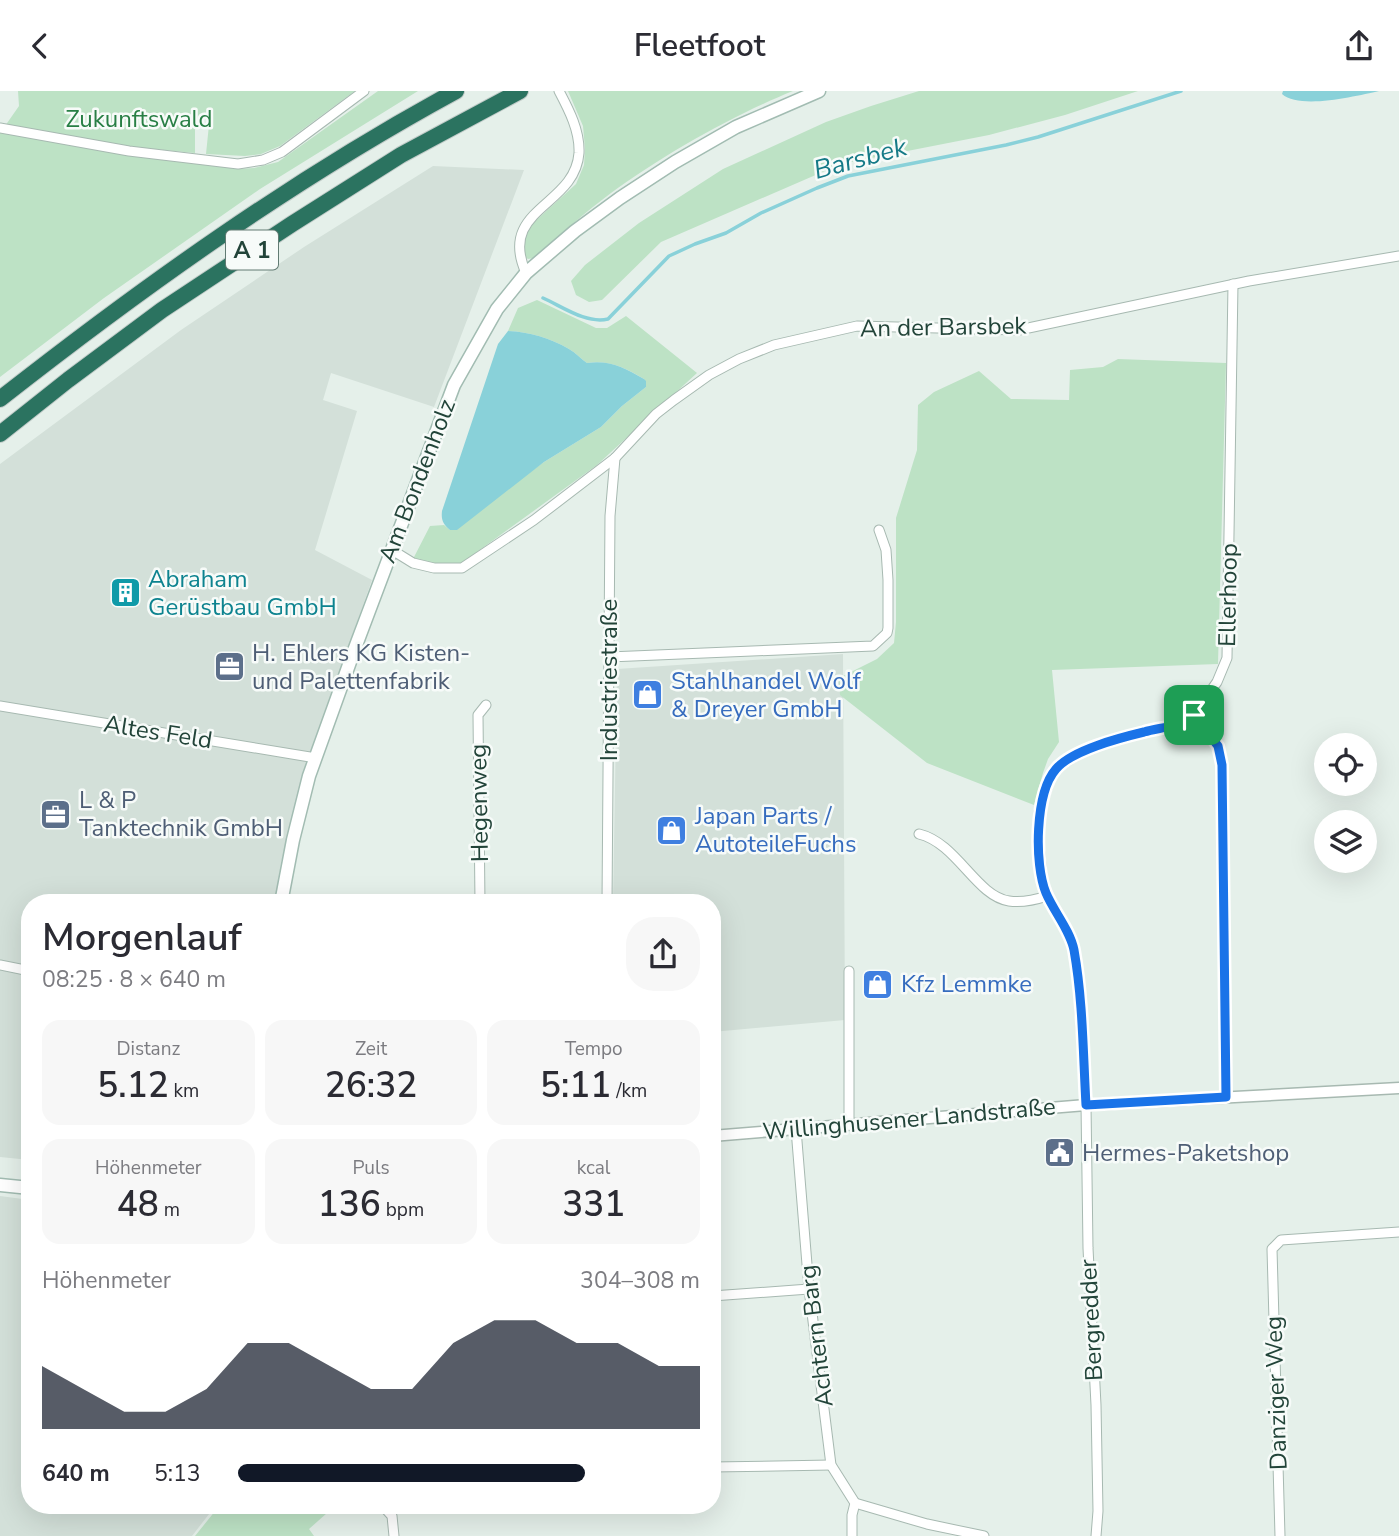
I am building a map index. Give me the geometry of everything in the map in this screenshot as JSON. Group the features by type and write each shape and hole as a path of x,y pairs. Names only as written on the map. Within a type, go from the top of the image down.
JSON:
{"highway":[{"name":"A 1","path":"0,399 211,242 344,156 456,91"},
{"name":"A 1","path":"0,433 162,310 292,223 401,155 520,91"}],"main road":[{"name":"Am Bondenholz","path":"283,894 309,776 391,550 454,385 497,309 526,273 602,211 675,162 736,127 819,91"},
{"path":"0,1185 21,1187"}],"street":[{"path":"0,128 129,151 238,164 263,160 282,152 365,91"},
{"path":"526,273 520,261 520,236 529,221 561,191 577,165 577,131 559,91"},
{"name":"An der Barsbek","path":"391,550 413,563 434,568 461,568 534,520 615,458 656,414 709,375 774,345 857,326 1018,330 1233,284 1399,256"},
{"name":"Ellerhoop","path":"1194,715 1217,682 1227,658 1233,284"},
{"name":"Industriestraße","path":"607,894 610,516 615,458"},
{"path":"609,657 873,646 887,633 888,628 886,550 879,530"},
{"name":"Altes Feld","path":"0,705 316,758"},
{"name":"Hegenweg","path":"480,894 478,715 486,705"},
{"path":"1194,715 1218,746 1222,765 1226,1097"},
{"name":"Bergredder","path":"1096,1536 1096,1405 1087,1248 1086,1105 1078,977 1073,943 1047,896 1041,873 1039,813 1056,768 1086,749 1174,725 1194,715"},
{"path":"919,834 930,836 943,845 991,893 1007,901 1047,896"},
{"path":"0,965 21,969"},
{"path":"849,971 849,1125"},
{"name":"Willinghusener Landstraße","path":"721,1135 1086,1105 1399,1088"},
{"name":"Achtern Barg","path":"796,1129 809,1289 831,1465 855,1503"},
{"name":"Danziger Weg","path":"1280,1536 1272,1249 1281,1240 1399,1232"},
{"path":"721,1295 809,1289"},
{"path":"721,1467 831,1465"},
{"path":"852,1536 855,1503 927,1524 984,1536"},
{"path":"390,1514 394,1536"}],"shaded area":[{"path":"433,166 524,170 434,407 331,373 323,400 357,411 315,550 372,580 302,776 276,894 21,894 21,1159 0,1157 0,464 181,330 304,247"},
{"path":"843,654 845,1020 721,1031 721,894 613,894 617,669"},
{"path":"0,1196 21,1199 21,1514 209,1514 192,1536 0,1536"}],"green space":[{"name":"Zukunftswald","path":"18,91 355,91 280,146 261,154 245,156 206,154 210,115 195,122 195,153 132,147 5,126 19,106"},
{"path":"378,91 418,91 260,189 104,298 0,377 0,132 129,154 237,169 254,168 278,162"},
{"path":"568,91 793,91 723,124 653,164 601,201 534,258 528,259 525,257 524,238 532,224 576,184 584,165 583,126"},
{"path":"919,91 1138,91 1065,115 989,135 841,164 661,242 602,300 589,302 576,295 571,281 585,265 639,223 723,169 826,122"},
{"path":"537,300 596,328 607,328 626,316 697,373 597,465 459,565 433,564 413,559 430,526 444,525 450,530 544,462 601,427 646,387 644,379 624,368 603,363 587,363 555,342 532,334 508,331 518,308"},
{"path":"1118,359 1226,363 1218,664 1052,670 1059,742 1048,759 1034,805 927,763 840,695 839,678 877,659 894,643 896,518 917,450 918,405 934,392 979,371 1011,399 1069,400 1070,370 1103,367"},
{"path":"213,1514 326,1514 309,1529 314,1536 195,1536"}],"water":[{"path":"1283,91 1379,91 1343,98 1302,101 1290,99 1282,94"},
{"path":"508,331 532,334 555,342 587,363 603,363 624,368 644,379 646,387 601,427 544,462 457,530 450,530 443,522 442,511 498,344"}],"waterway":[{"name":"Barsbek","path":"543,298 583,317 608,319 669,256 726,233 761,213 817,188 848,176 1038,137 1181,91"}],"place":[{"name":"Abraham Gerüstbau GmbH","path":"125,593"},
{"name":"H. Ehlers KG Kisten- und Palettenfabrik","path":"229,667"},
{"name":"Stahlhandel Wolf & Dreyer GmbH","path":"648,695"},
{"name":"L & P Tanktechnik GmbH","path":"56,814"},
{"name":"Japan Parts / AutoteileFuchs","path":"672,830"},
{"name":"Kfz Lemmke","path":"878,984"},
{"name":"Hermes-Paketshop","path":"1059,1153"}],"route":[{"path":"1194,715 1218,746 1222,765 1226,1097 1086,1105 1078,977 1073,943 1044,887 1039,845 1039,813 1056,768 1069,759 1086,749 1174,725 1194,715"}]}
